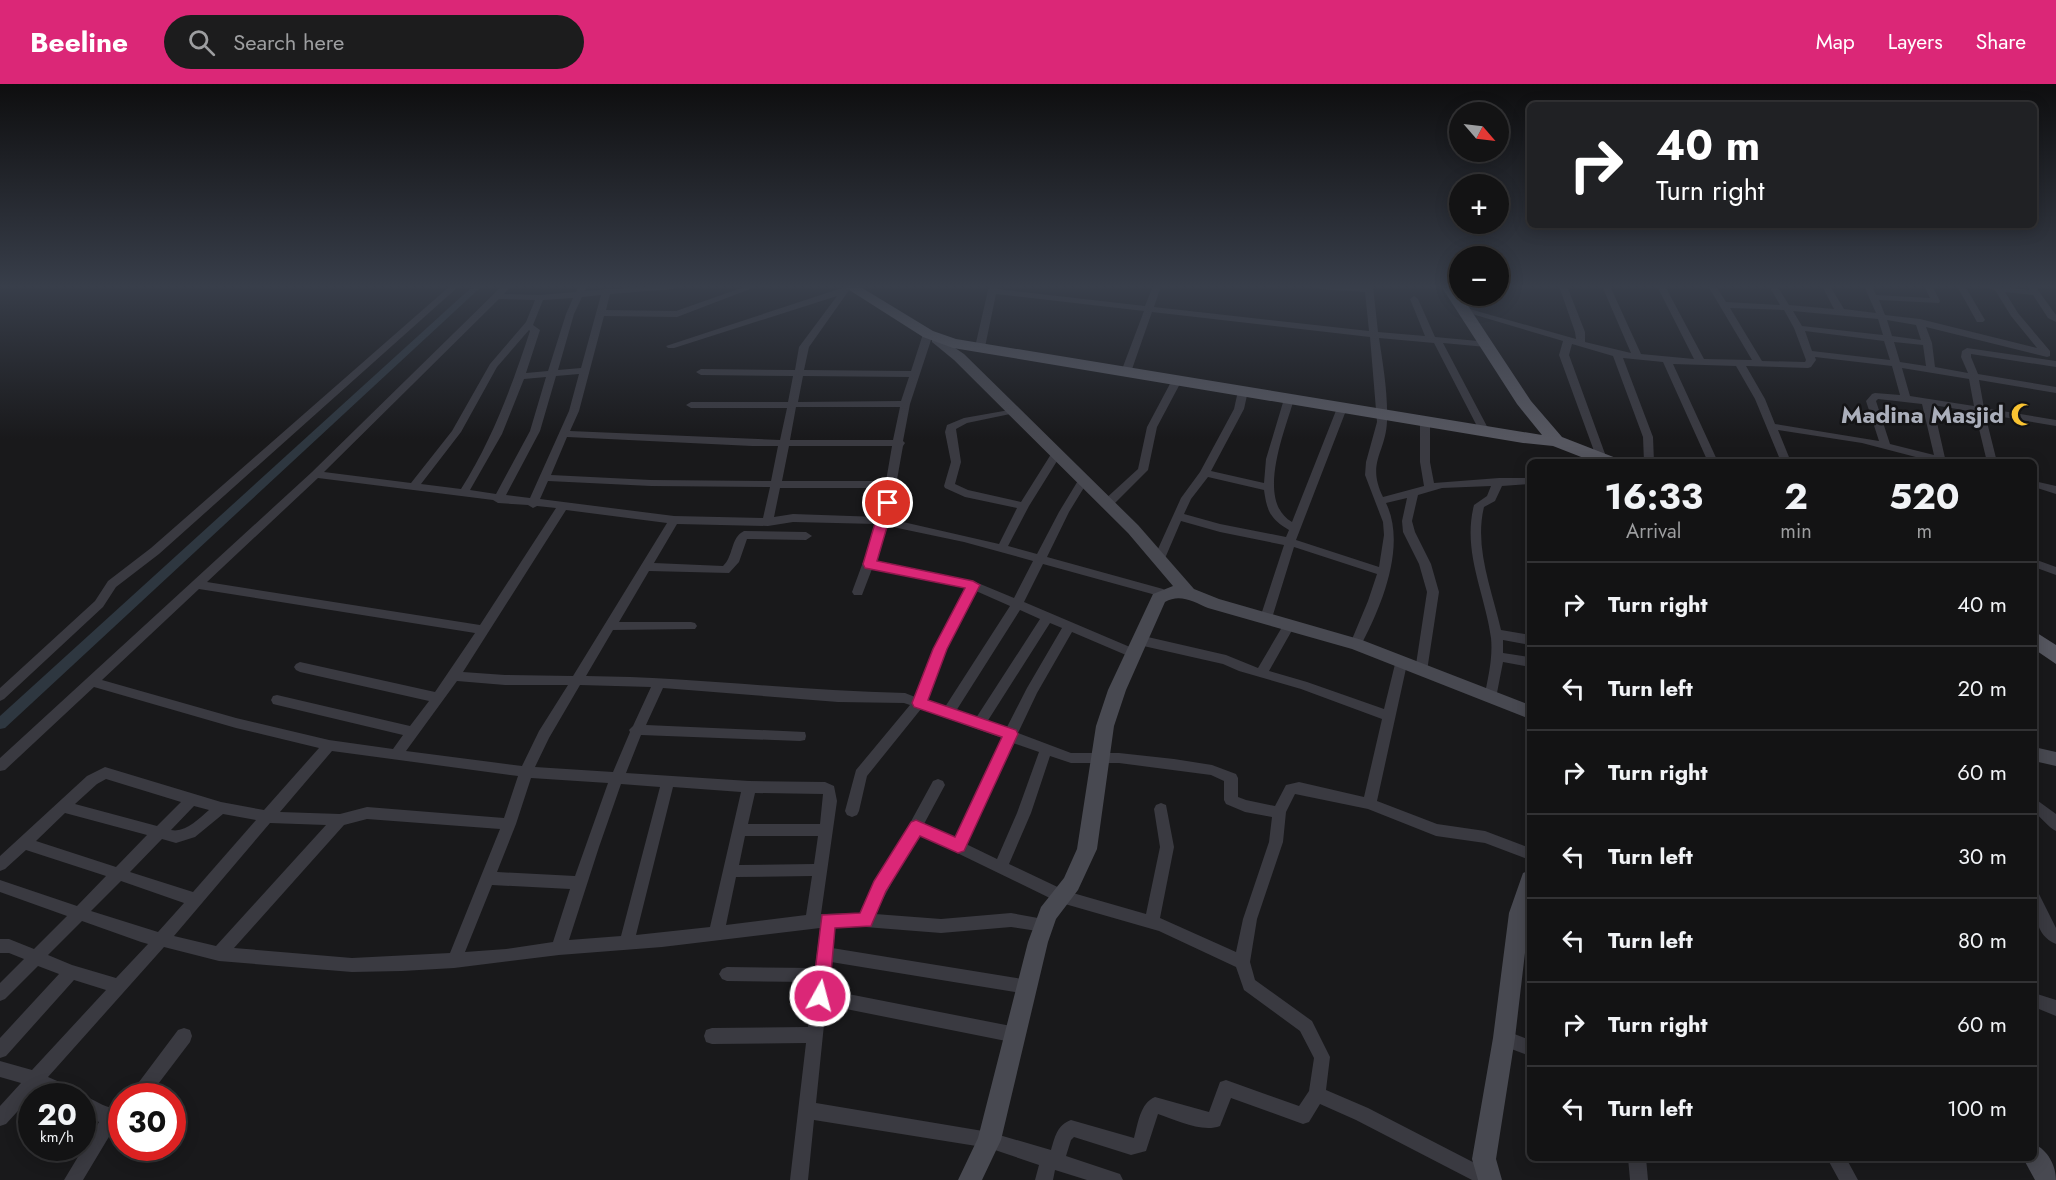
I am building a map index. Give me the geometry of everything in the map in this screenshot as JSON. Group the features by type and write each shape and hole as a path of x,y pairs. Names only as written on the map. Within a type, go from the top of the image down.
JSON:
{"main road":[{"path":"937,337 980,347 1244,392 1485,432 1556,441 1600,459"},
{"path":"1482,337 1525,404 1556,441"},
{"path":"2037,640 2056,656"}],"street":[{"path":"0,696 99,604 112,585 155,551 397,337"},
{"path":"0,766 316,474 454,337"},
{"path":"414,486 456,432 495,363 518,337"},
{"path":"464,492 491,450 509,411 533,337"},
{"path":"498,498 535,431 565,337"},
{"path":"533,504 547,478 565,434 594,337"},
{"path":"671,346 698,337"},
{"path":"768,522 782,442 793,405 804,347 809,337"},
{"path":"858,592 884,521 900,443 905,404 913,374 931,337"},
{"path":"933,337 1057,453 1160,560 1188,593"},
{"path":"980,347 982,337"},
{"path":"1126,372 1139,337"},
{"path":"1356,644 1372,609 1389,537 1389,525 1373,488 1370,472 1382,425 1376,337"},
{"path":"1397,337 1486,344"},
{"path":"1432,337 1485,432"},
{"path":"1558,337 1617,354 1667,360 1802,367 1811,363 1810,354 1802,337"},
{"path":"1580,337 1581,344"},
{"path":"1629,337 1637,356"},
{"path":"1687,337 1700,362"},
{"path":"1743,337 1759,364"},
{"path":"1888,337 1898,364 1906,398"},
{"path":"1889,337 1927,343"},
{"path":"1925,337 1931,370"},
{"path":"1974,337 2009,347 2047,353"},
{"path":"2033,337 2055,363"},
{"path":"1568,340 1563,356 1604,459"},
{"path":"1991,459 1979,410 1974,377 1966,357 1967,351 2055,363"},
{"path":"1617,354 1648,437 1649,459"},
{"path":"1810,354 1898,364 2056,390"},
{"path":"1667,360 1712,459"},
{"path":"1740,363 1785,459"},
{"path":"520,376 585,371"},
{"path":"701,372 799,371 913,374"},
{"path":"1107,504 1143,470 1152,427 1177,380"},
{"path":"1160,560 1180,517 1186,498 1205,472 1239,409 1244,392"},
{"path":"1886,446 1871,401 1872,397 1906,398 2056,423"},
{"path":"1289,399 1272,458 1268,486 1278,519 1295,529"},
{"path":"1928,402 1942,459"},
{"path":"691,405 905,404"},
{"path":"1266,618 1290,542 1342,408"},
{"path":"1012,411 964,421 951,427 956,462 949,486 965,493 1024,506"},
{"path":"1425,422 1425,462 1430,488"},
{"path":"1771,426 1846,437 1935,459"},
{"path":"565,434 680,441 900,443"},
{"path":"1002,548 1024,506 1057,453"},
{"path":"1205,472 1268,486"},
{"path":"316,474 464,492 533,504 674,520 768,522 793,518 829,518 884,521 913,526 1163,593 1170,591 1188,593 1356,644 1401,664 1527,711"},
{"path":"547,478 651,483 891,485"},
{"path":"948,714 1009,620 1016,603 1083,481"},
{"path":"1380,501 1430,488 1499,481 1527,481"},
{"path":"1490,698 1498,657 1496,634 1478,557 1476,516 1479,505 1491,498 1499,481"},
{"path":"2037,485 2056,490"},
{"path":"1413,494 1407,521 1409,532 1425,564 1433,592 1421,671"},
{"path":"396,755 454,676 563,506"},
{"path":"1180,517 1220,528 1290,542 1382,572"},
{"path":"454,961 509,824 526,772 544,735 674,520"},
{"path":"647,567 725,570 734,563 739,540 744,535 806,536"},
{"path":"870,564 973,585 1069,627 1136,646 1226,660 1261,674 1303,685 1389,716"},
{"path":"2037,564 2056,571"},
{"path":"195,584 483,630"},
{"path":"852,811 861,774 919,703 940,649 973,585"},
{"path":"970,1180 989,1140 1044,925 1048,914 1063,897 1087,849 1106,726 1136,646 1163,593"},
{"path":"980,723 1047,618"},
{"path":"1261,674 1289,625"},
{"path":"610,626 691,626"},
{"path":"958,846 1036,682 1069,627"},
{"path":"1496,634 1527,639"},
{"path":"1498,657 1527,662"},
{"path":"1369,804 1401,664"},
{"path":"300,667 439,698"},
{"path":"454,676 506,681 659,684 838,697 897,698 980,723 1071,758 1102,757 1182,765 1223,773 1231,778 1231,800 1245,806 1280,813"},
{"path":"90,681 236,723 329,745 396,755 526,772 829,790 821,870 820,921 826,954 814,1035 799,1180"},
{"path":"559,948 579,883 617,777 635,730 659,684"},
{"path":"277,700 412,732"},
{"path":"635,730 800,736"},
{"path":"0,1118 160,941 329,745"},
{"path":"1000,868 1024,813 1046,749"},
{"path":"2037,755 2056,759"},
{"path":"0,865 96,777 105,773 221,808 269,817 340,820 367,813 509,824"},
{"path":"627,941 668,781"},
{"path":"865,920 880,886 916,827 938,785"},
{"path":"717,931 749,787"},
{"path":"1044,1180 1064,1136 1071,1128 1131,1147 1140,1145 1151,1110 1155,1105 1205,1120 1214,1119 1226,1088 1303,1116 1317,1094 1322,1057 1306,1026 1249,985 1242,962 1250,919 1276,842 1280,813 1287,793 1291,789 1299,788 1369,804 1436,830 1485,837 1527,853"},
{"path":"0,994 81,915 192,799"},
{"path":"2037,806 2050,816 2056,825"},
{"path":"64,807 158,834 183,837 221,808"},
{"path":"1152,922 1167,847 1161,808"},
{"path":"219,954 340,820"},
{"path":"916,827 1063,897 1152,922 1182,933 1242,962"},
{"path":"738,830 826,830"},
{"path":"24,843 196,900"},
{"path":"729,871 821,870"},
{"path":"488,878 579,883"},
{"path":"0,886 160,941 219,954 352,965 454,961 820,921 865,920 940,926 1011,920 1044,925"},
{"path":"1490,1180 1484,1159 1504,1038 1519,913 1527,888"},
{"path":"2037,906 2046,926 2056,937"},
{"path":"0,946 9,946 38,956 71,972 118,986"},
{"path":"826,954 1028,987"},
{"path":"0,1050 71,972"},
{"path":"727,974 822,975"},
{"path":"820,996 1016,1035"},
{"path":"2037,1001 2056,1008"},
{"path":"712,1036 814,1035"},
{"path":"149,1083 184,1036"},
{"path":"1504,1038 1527,1047"},
{"path":"0,1069 44,1083"},
{"path":"1317,1094 1362,1114 1490,1180"},
{"path":"806,1110 989,1140 1052,1160 1083,1175 1114,1180"},
{"path":"73,1180 108,1129"},
{"path":"1637,1161 1639,1180"},
{"path":"1838,1161 1849,1180"},
{"path":"2037,1161 2049,1180"}],"waterway":[{"path":"0,724 422,337"}],"place":[{"name":"Madina Masjid","path":"2022,415"}],"route":[{"path":"820,996 828,921 865,920 880,886 916,827 958,846 1011,734 919,703 940,649 973,585 870,564 888,503"}]}
